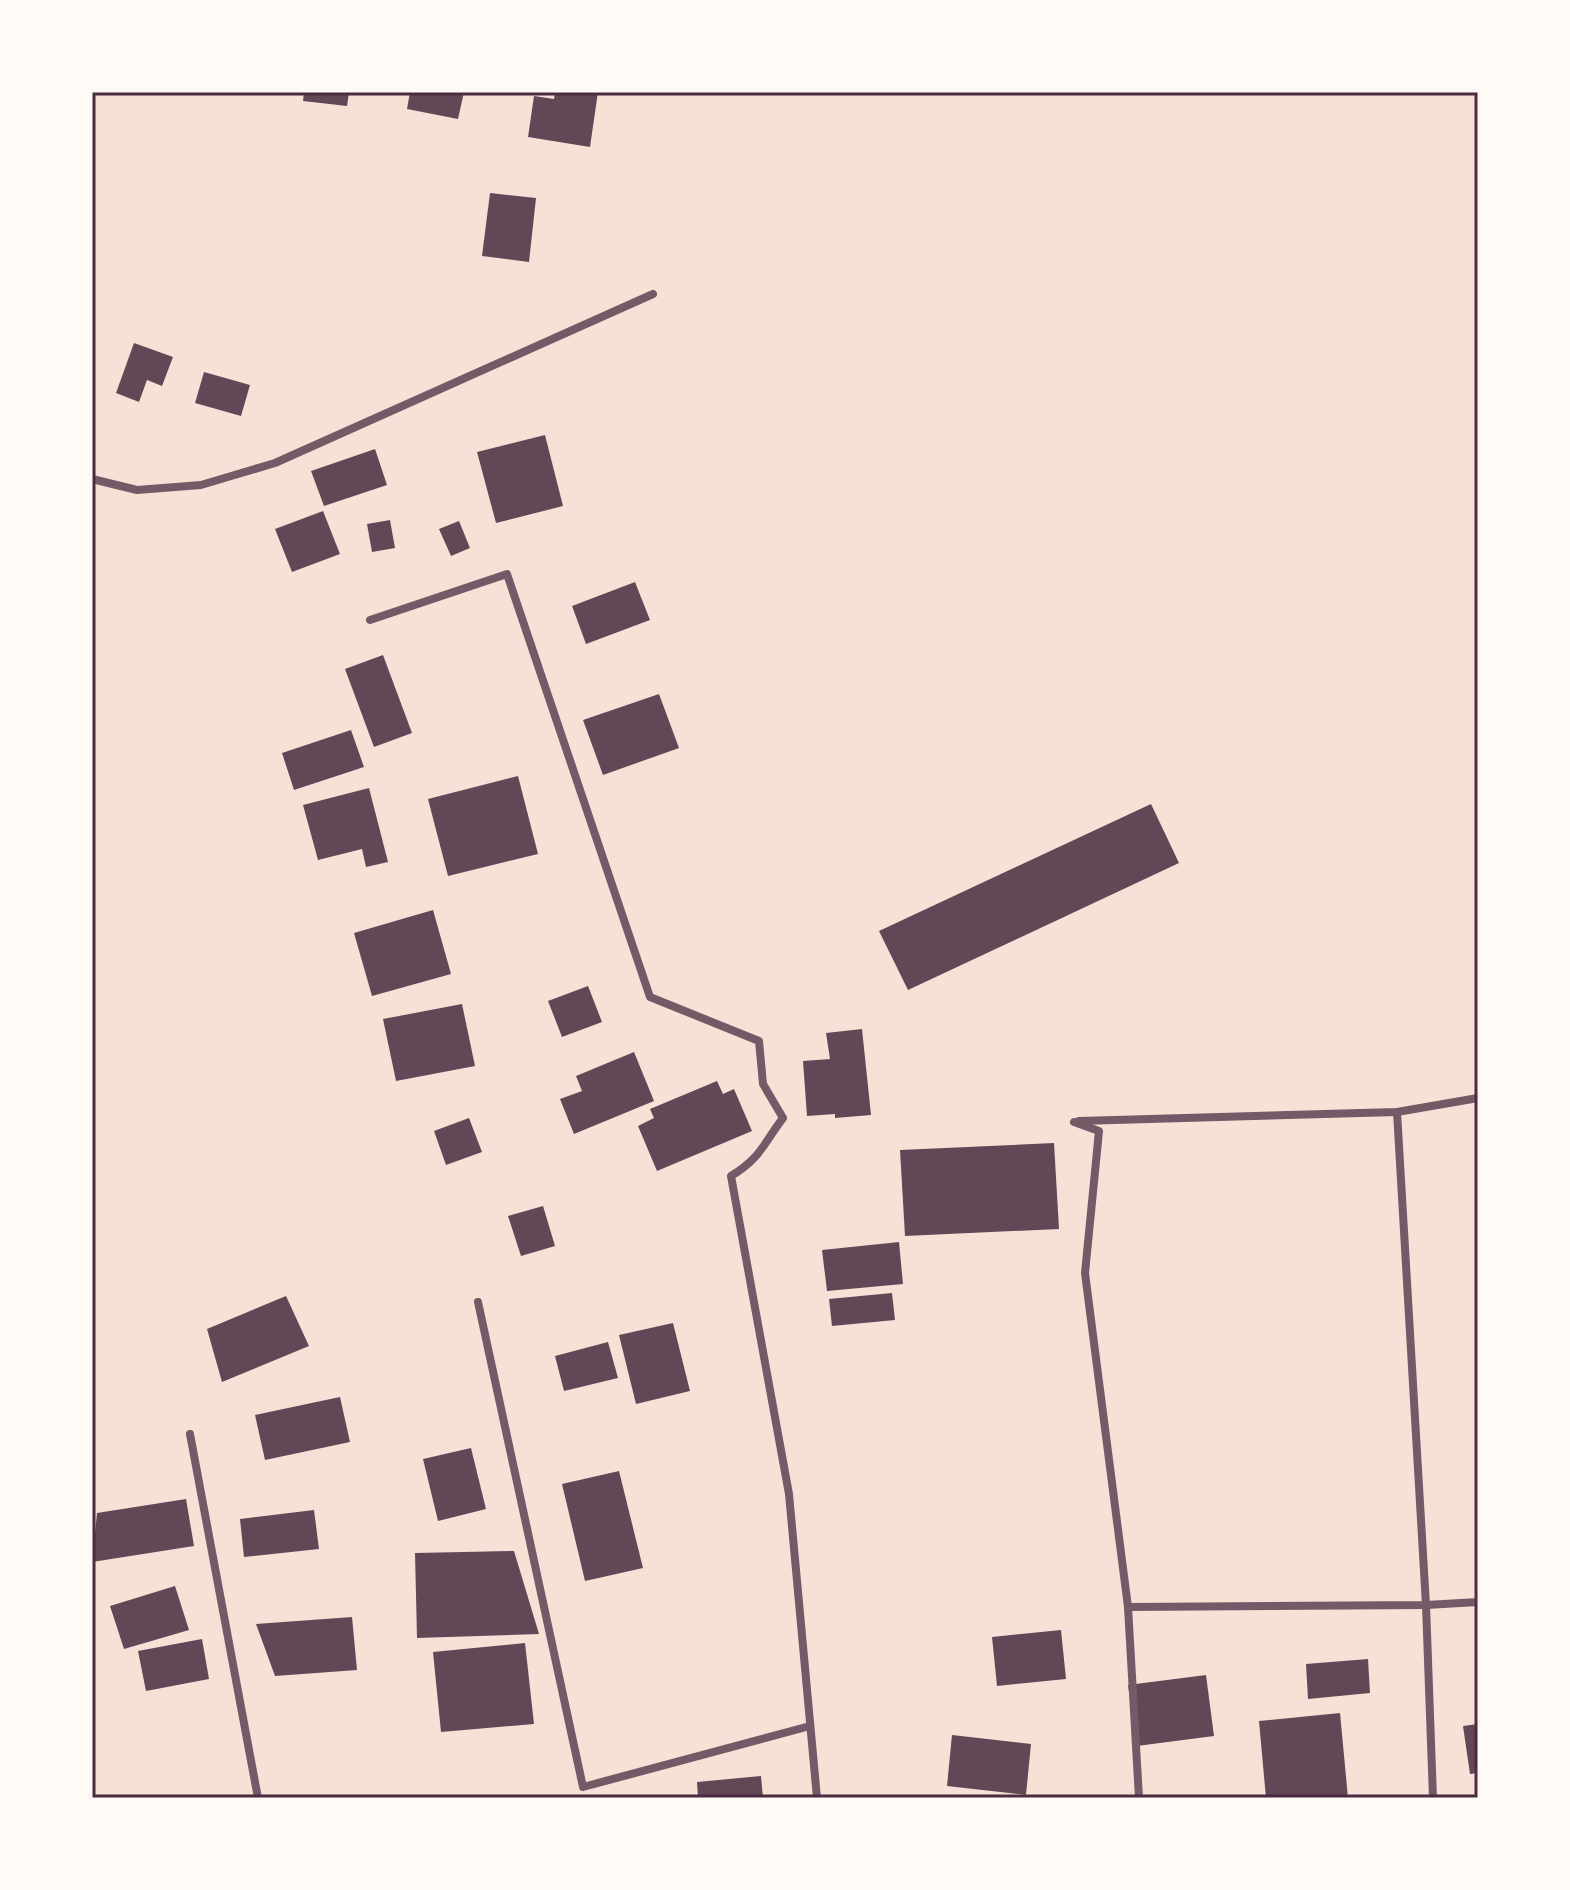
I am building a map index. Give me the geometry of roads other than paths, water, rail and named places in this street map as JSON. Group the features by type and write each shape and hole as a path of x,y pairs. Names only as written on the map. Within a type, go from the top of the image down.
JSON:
{"street":[{"path":"92,479 137,490 201,485 275,463 653,294"},
{"path":"370,620 507,574 650,997 759,1041 763,1084 783,1118 765,1148 750,1165 731,1176 789,1494 817,1798"},
{"path":"1139,1798 1128,1607 1085,1273 1099,1131 1074,1122 1397,1112 1478,1098"},
{"path":"1397,1112 1426,1605 1433,1798"},
{"path":"478,1302 583,1787 810,1726"},
{"path":"190,1434 258,1798"},
{"path":"1128,1607 1478,1602"}]}
